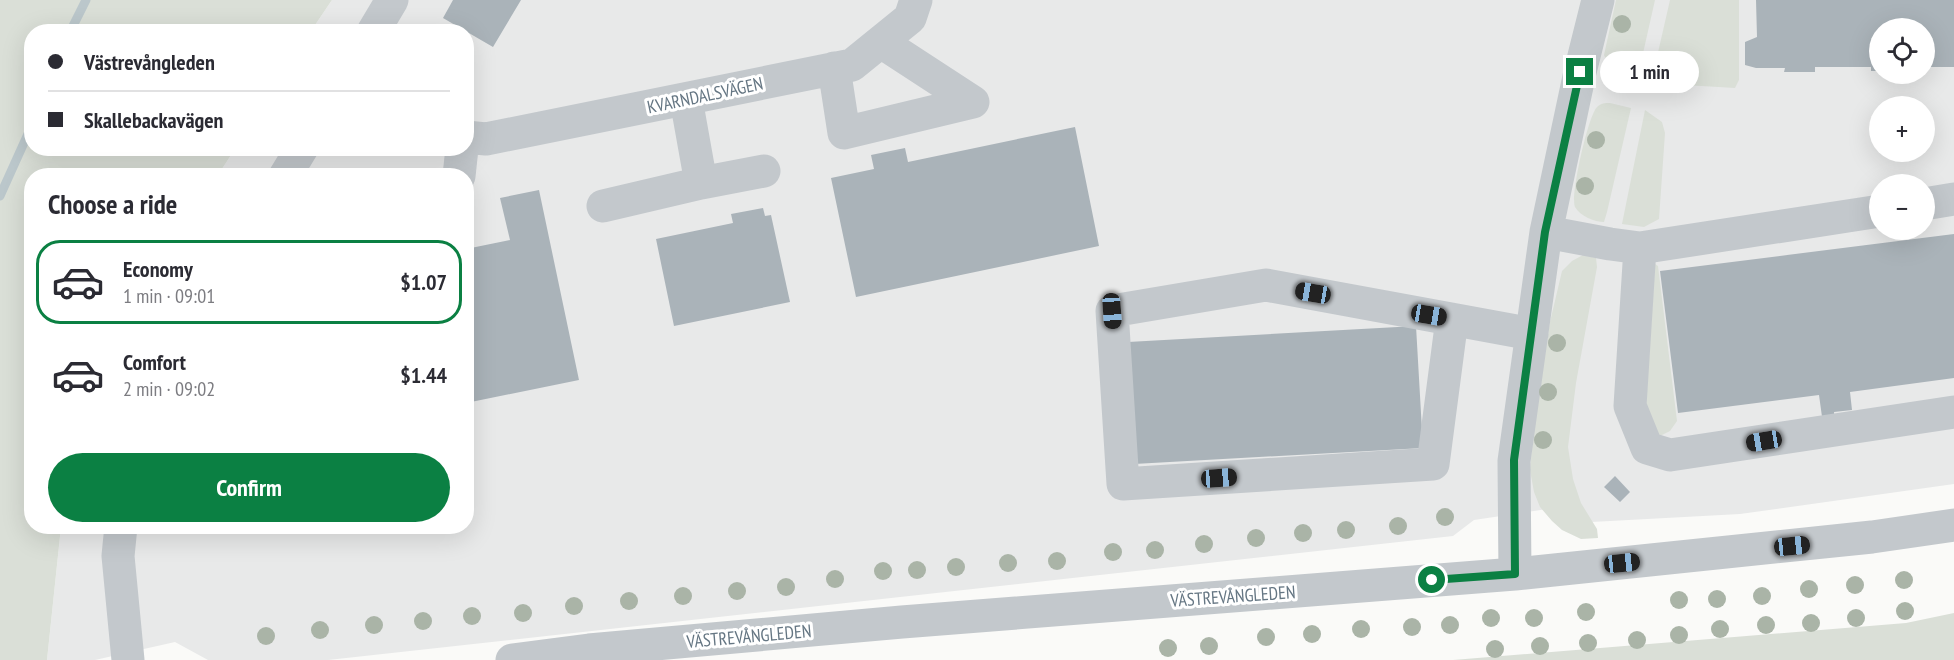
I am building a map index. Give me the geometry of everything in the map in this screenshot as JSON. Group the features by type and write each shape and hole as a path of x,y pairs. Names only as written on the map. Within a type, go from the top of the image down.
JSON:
{"street":[{"path":"378,24 392,0"},
{"name":"KVARNDALSVÄGEN","path":"474,137 486,139 852,65 910,18 916,0"},
{"path":"1515,574 1514,460 1545,232 1598,0"},
{"path":"834,68 844,133 973,102 881,42"},
{"path":"686,99 701,183"},
{"path":"603,206 764,171"},
{"path":"1935,202 1954,199"},
{"path":"1545,232 1640,248 1869,213"},
{"path":"1640,248 1630,406 1647,448 1670,455 1954,412"},
{"path":"1452,319 1433,464 1123,484 1112,311 1266,285 1452,319 1532,334"},
{"name":"VÄSTREVÅNGLEDEN","path":"512,660 589,650 902,622 1515,574 1872,537 1954,525"},
{"path":"120,534 118,556 129,660"}],"shaded area":[{"path":"0,0 332,0 316,24 24,24 24,156 230,156 223,168 24,168 24,534 60,534 47,660 0,660"},
{"path":"332,0 1954,0 1954,484 1740,514 1573,523 1547,509 1474,520 1453,536 328,660 208,660 175,642 95,660 47,660 60,534 474,534 474,168 223,168 230,156 474,156 474,24 316,24"},
{"path":"1616,0 1655,0 1637,80 1611,70 1604,55"},
{"path":"1670,0 1739,0 1739,80 1735,88 1651,83"},
{"path":"1610,103 1631,108 1604,222 1584,216 1575,207 1574,200 1581,157 1593,113 1600,105"},
{"path":"1645,110 1662,122 1665,133 1659,219 1644,227 1622,224"},
{"path":"1583,255 1596,258 1597,267 1576,383 1568,447 1573,479 1581,503 1597,529 1598,538 1581,539 1562,530 1540,507 1534,492 1530,470 1534,425 1550,322 1562,271 1572,261"},
{"path":"1655,264 1658,266 1677,421 1670,431 1658,437 1645,420"},
{"path":"1954,613 1954,660 1453,660 1906,623"}],"building":[{"path":"453,0 521,0 493,47 474,36 474,24 453,24 443,18"},
{"path":"1756,0 1954,0 1954,67 1935,67 1935,18 1869,18 1869,67 1815,67 1815,72 1784,72 1785,68 1756,68 1745,65 1745,42 1757,37"},
{"path":"1075,127 1099,246 856,297 831,178 874,169 871,155 905,148 908,162"},
{"path":"539,190 579,380 474,401 474,247 510,240 500,198"},
{"path":"763,208 765,216 771,215 790,302 674,326 656,239 733,223 731,214"},
{"path":"1954,234 1954,378 1850,392 1852,410 1834,412 1835,423 1823,424 1819,395 1678,413 1660,271 1906,240 1935,240 1935,236"},
{"path":"1416,326 1423,448 1134,464 1128,342"},
{"path":"1615,476 1630,492 1620,502 1604,487"}],"waterway":[{"path":"74,24 86,0"},
{"path":"0,196 24,143"}],"route":[{"path":"1432,580 1515,574 1514,460 1545,232 1580,72"}]}
